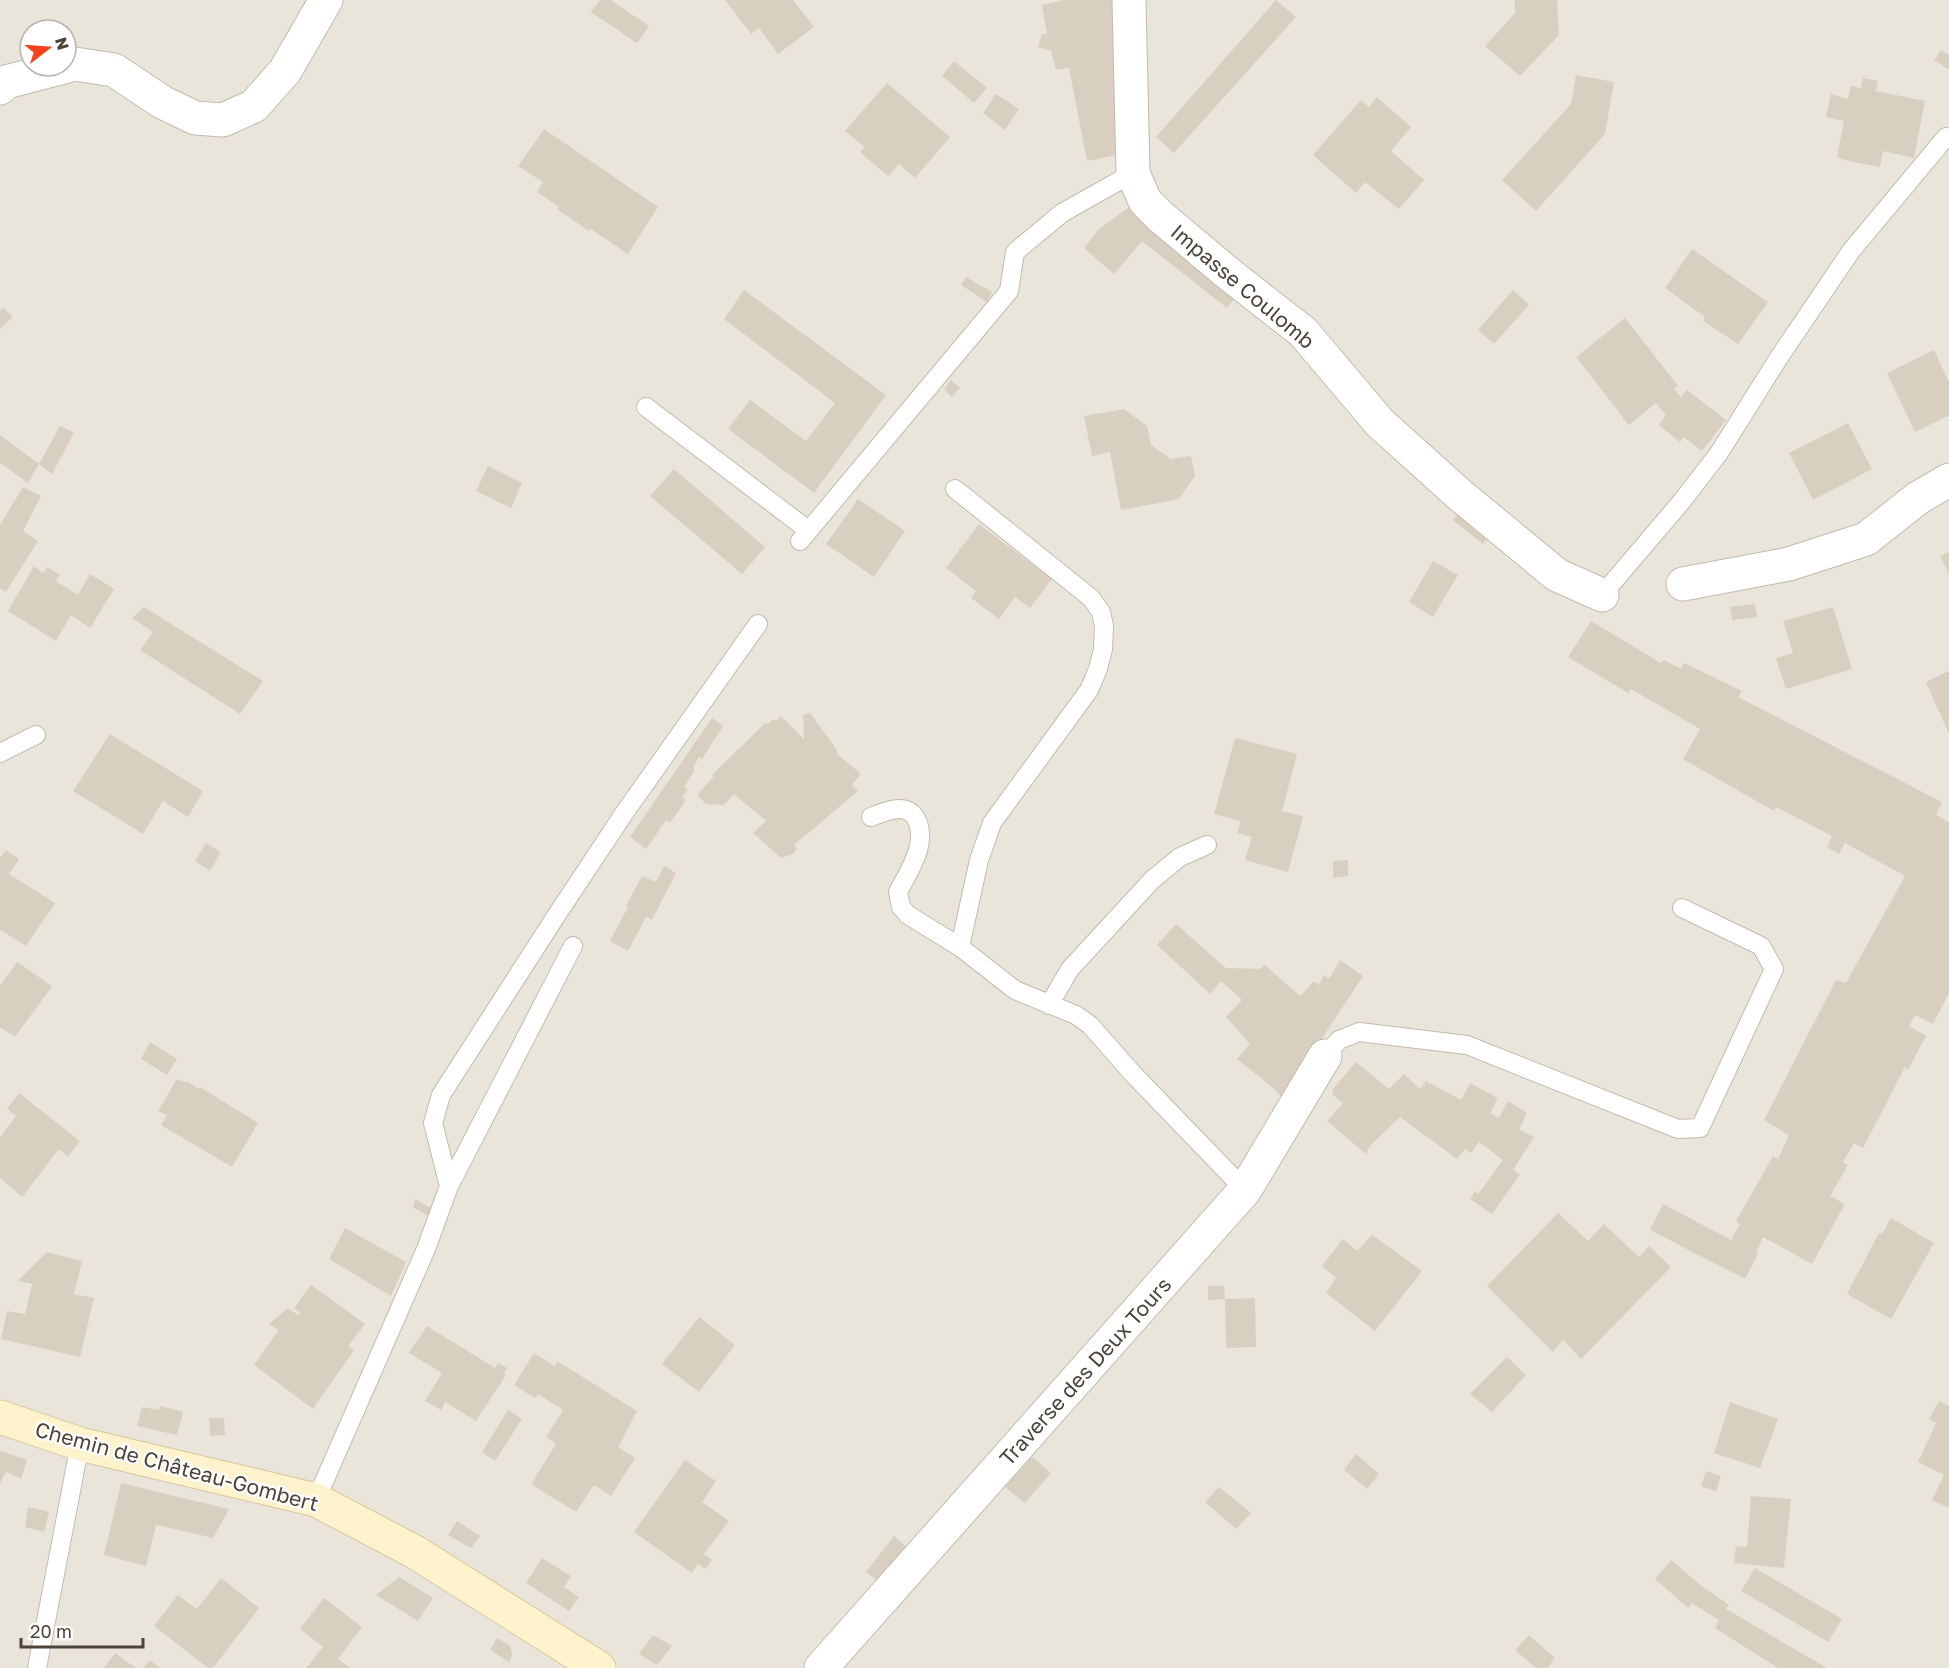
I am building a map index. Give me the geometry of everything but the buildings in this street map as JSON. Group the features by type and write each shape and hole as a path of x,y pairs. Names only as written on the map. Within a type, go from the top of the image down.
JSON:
{"street":[{"path":"0,88 6,82 75,64 114,70 162,102 195,118 223,120 254,106 285,71 326,0"},
{"name":"Impasse Coulomb","path":"1129,0 1133,173 1145,201 1161,217 1303,332 1380,423 1460,495 1557,575 1602,595"},
{"path":"1683,584 1789,564 1866,540 1918,498 1949,480"},
{"name":"Traverse des Deux Tours","path":"821,1668 1245,1190 1325,1056"},
{"name":"Chemin de Château-Gombert","path":"0,1417 80,1444 316,1500 416,1552 599,1668"}],"lane":[{"path":"1602,595 1682,501 1719,453 1778,359 1851,251 1946,137"},
{"path":"646,407 804,535 1009,291 1015,252 1062,213 1133,173"},
{"path":"955,489 1090,598 1101,612 1104,626 1103,649 1089,690 992,823 979,860 960,947"},
{"path":"449,1186 433,1123 441,1095 555,916 625,812 758,624"},
{"path":"0,753 36,735"},
{"path":"871,817 889,810 902,809 912,813 919,823 921,836 916,857 898,892 901,907 908,915 960,947 1016,990 1076,1015 1090,1025 1133,1074 1245,1190"},
{"path":"1049,1005 1070,969 1153,879 1180,857 1207,845"},
{"path":"1325,1056 1339,1040 1359,1032 1467,1045 1678,1129 1700,1128 1774,969 1761,946 1682,908"},
{"path":"316,1500 426,1249 449,1186 573,946"},
{"path":"37,1668 80,1444"}],"shaded area":[{"path":"0,0 1949,0 1949,1668 0,1668"}]}
